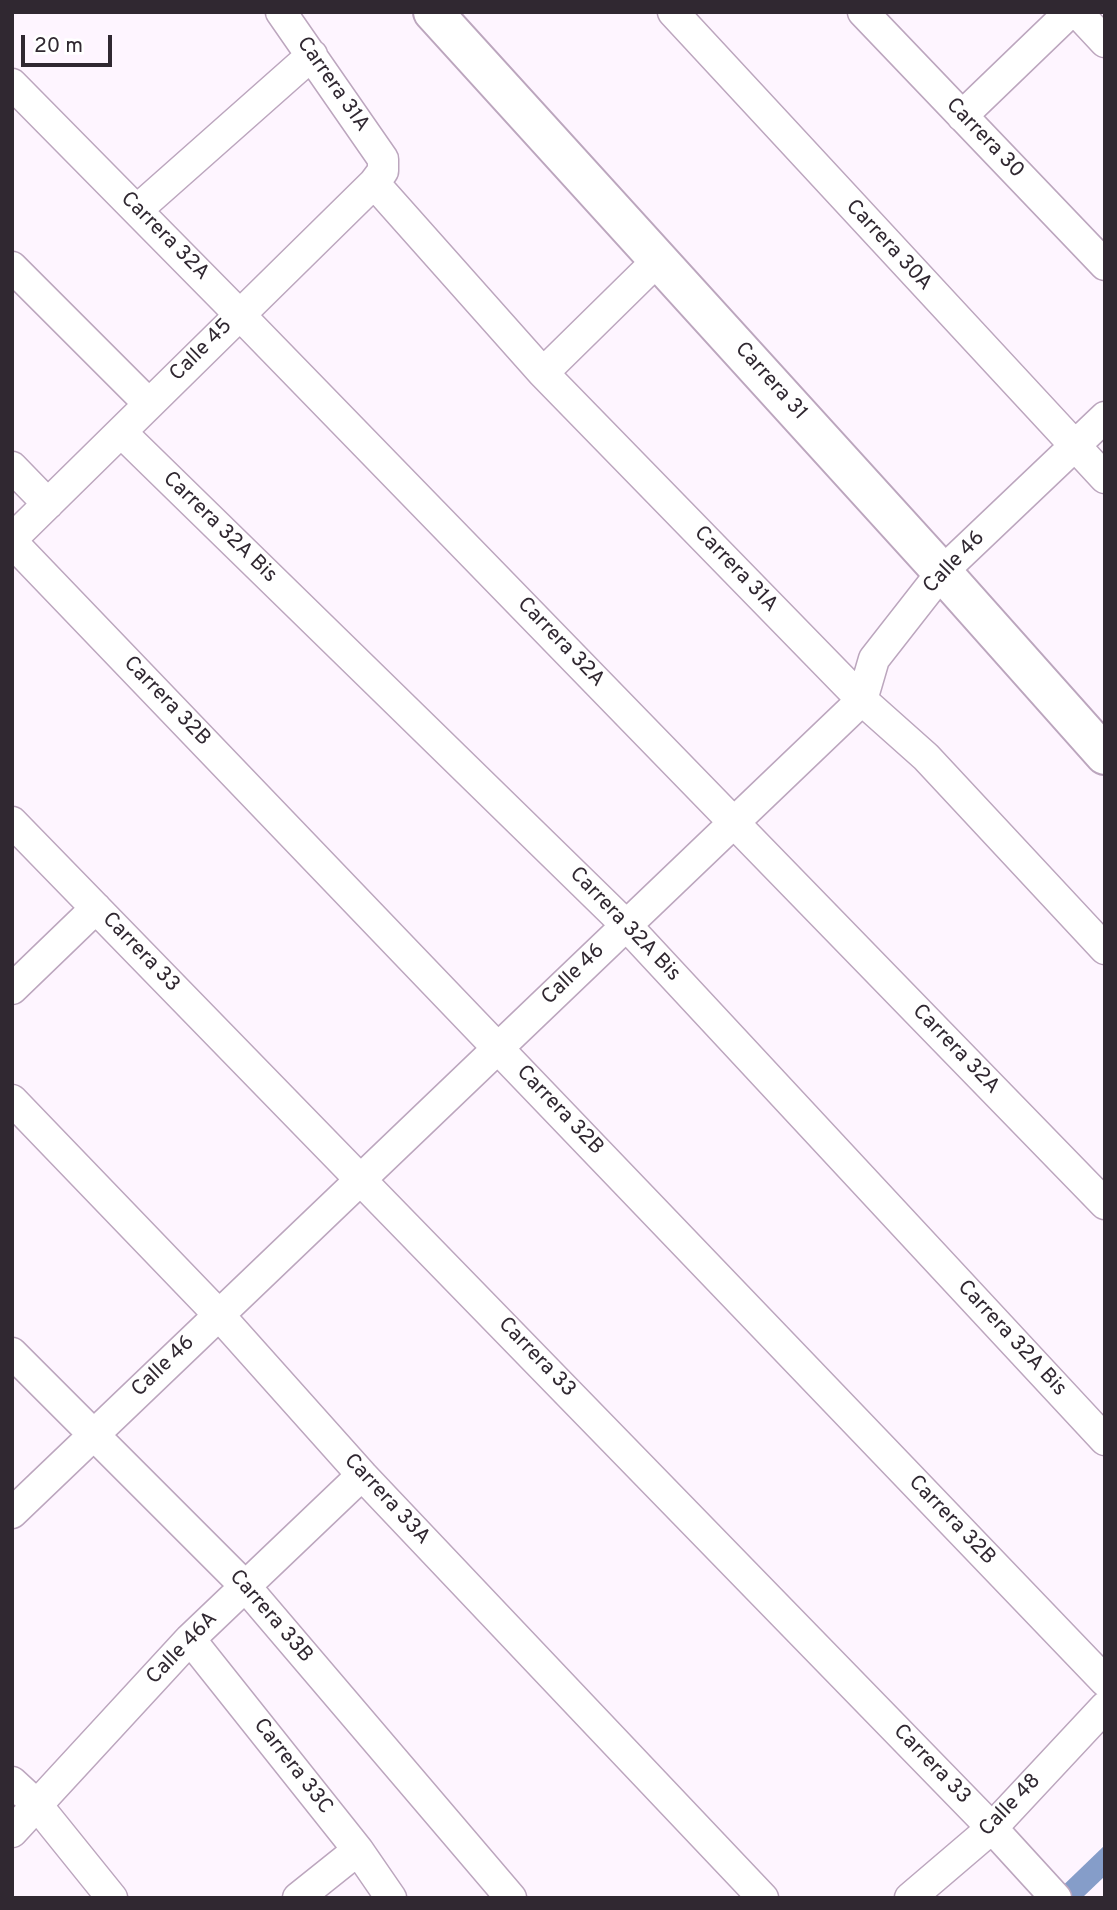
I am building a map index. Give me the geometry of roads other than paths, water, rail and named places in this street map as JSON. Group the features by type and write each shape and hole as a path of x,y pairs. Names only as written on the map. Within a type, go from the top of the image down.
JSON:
{"street":[{"name":"Carrera 31A","path":"281,12 312,55 379,171 543,373 862,701 926,757 1105,949"},
{"name":"Carrera 31","path":"433,12 1105,755"},
{"name":"Carrera 30A","path":"673,12 1105,478"},
{"name":"Carrera 30","path":"863,12 1105,265"},
{"path":"962,116 1070,12"},
{"path":"1077,12 1105,42"},
{"path":"136,210 312,55"},
{"name":"Carrera 32A","path":"12,84 1105,1204"},
{"name":"Calle 45","path":"12,541 379,171"},
{"path":"543,373 658,260"},
{"path":"12,267 149,404"},
{"name":"Calle 46","path":"12,1513 862,701 874,659 942,572 1105,417"},
{"name":"Carrera 32A Bis","path":"121,432 626,925 1105,1440"},
{"path":"12,467 48,504"},
{"name":"Carrera 32B","path":"12,541 1105,1681"},
{"name":"Carrera 33","path":"12,822 999,1836 1056,1898"},
{"path":"12,989 96,908"},
{"name":"Carrera 33A","path":"12,1100 219,1315 362,1475 763,1898"},
{"name":"Carrera 33B","path":"12,1353 245,1586 511,1898"},
{"name":"Calle 46A","path":"12,1832 190,1639 362,1475"},
{"name":"Carrera 33C","path":"190,1639 358,1850 391,1898"},
{"name":"Calle 48","path":"910,1898 999,1836 1105,1707"},
{"path":"12,1782 37,1805 113,1898"},
{"path":"298,1898 358,1850"}],"water":[{"path":"1105,1845 1105,1876 1082,1898 1050,1898"}]}
